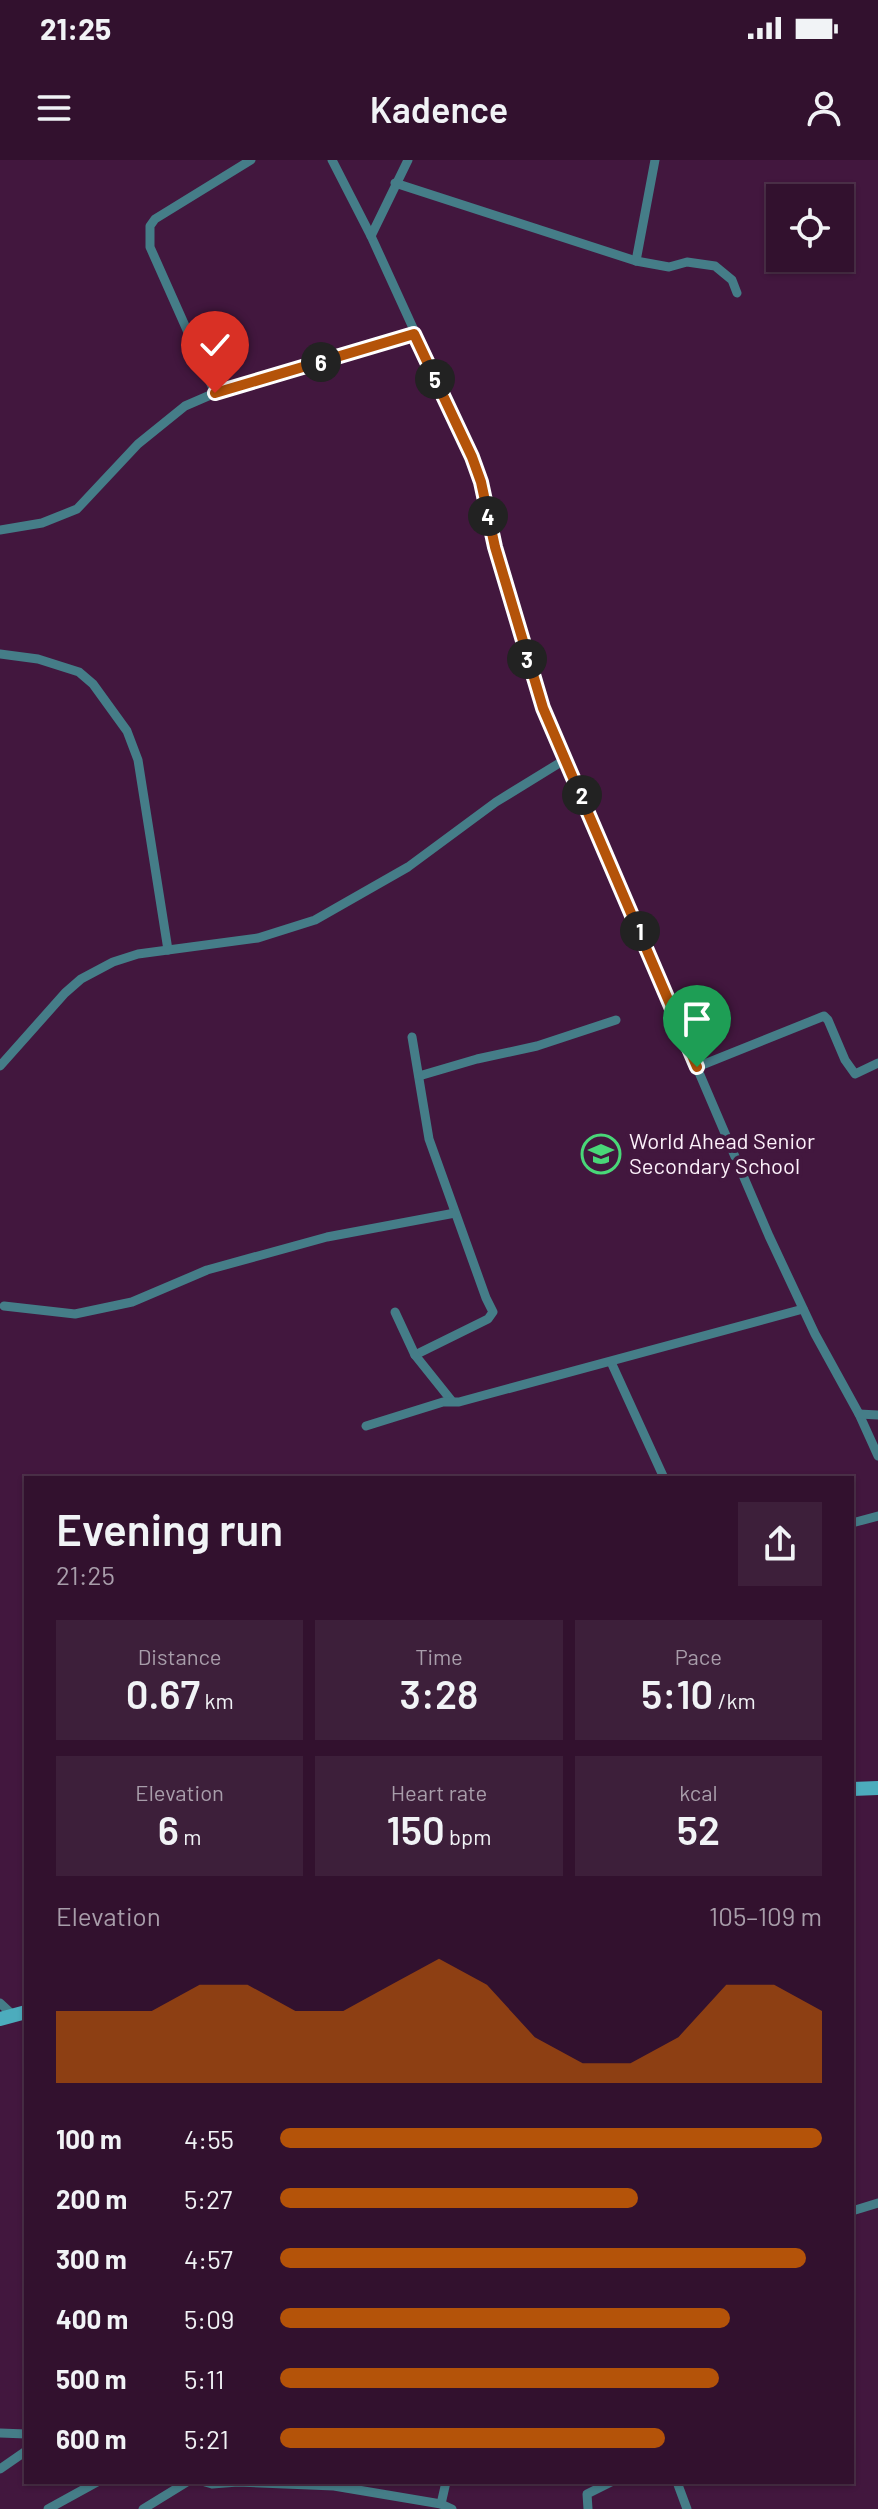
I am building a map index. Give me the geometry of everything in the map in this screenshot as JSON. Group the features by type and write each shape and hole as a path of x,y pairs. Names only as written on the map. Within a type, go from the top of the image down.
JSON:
{"main road":[{"path":"854,1789 878,1788"}],"street":[{"path":"215,393 150,247 150,226 155,219 251,160"},
{"path":"332,160 371,236 472,457 543,708 769,1236 878,1456"},
{"path":"371,236 408,160"},
{"path":"636,261 655,160"},
{"path":"395,183 636,261 669,267 687,262 715,266 732,280 737,293"},
{"path":"0,530 42,523 77,509 138,444 185,406 215,393 414,334"},
{"path":"0,654 38,659 79,672 93,684 127,731 138,760 168,950"},
{"path":"0,1066 81,979 125,957 258,938 315,920 408,867 496,802 566,759"},
{"path":"697,1067 824,1016 855,1074 878,1063"},
{"path":"419,1076 537,1046 616,1020"},
{"path":"412,1037 429,1139 493,1312 488,1319 415,1355"},
{"path":"4,1306 75,1314 132,1302 207,1270 312,1241 455,1213"},
{"path":"366,1426 451,1400 459,1402 803,1309"},
{"path":"395,1312 415,1355 451,1400"},
{"path":"611,1362 663,1476"},
{"path":"859,1414 878,1415"},
{"path":"854,1522 878,1516"},
{"path":"0,2003 13,2016"},
{"path":"854,2210 878,2203"},
{"path":"0,2433 24,2434"},
{"path":"0,2469 24,2452"},
{"path":"48,2509 93,2484"},
{"path":"143,2509 184,2484"},
{"path":"286,2484 360,2486 452,2509"},
{"path":"441,2504 446,2484"},
{"path":"588,2509 587,2494 607,2484"},
{"path":"678,2484 687,2509"}],"place":[{"name":"World Ahead Senior Secondary School","path":"601,1154"}],"route":[{"path":"215,393 414,334 481,482 495,547 543,708 697,1067"}]}
